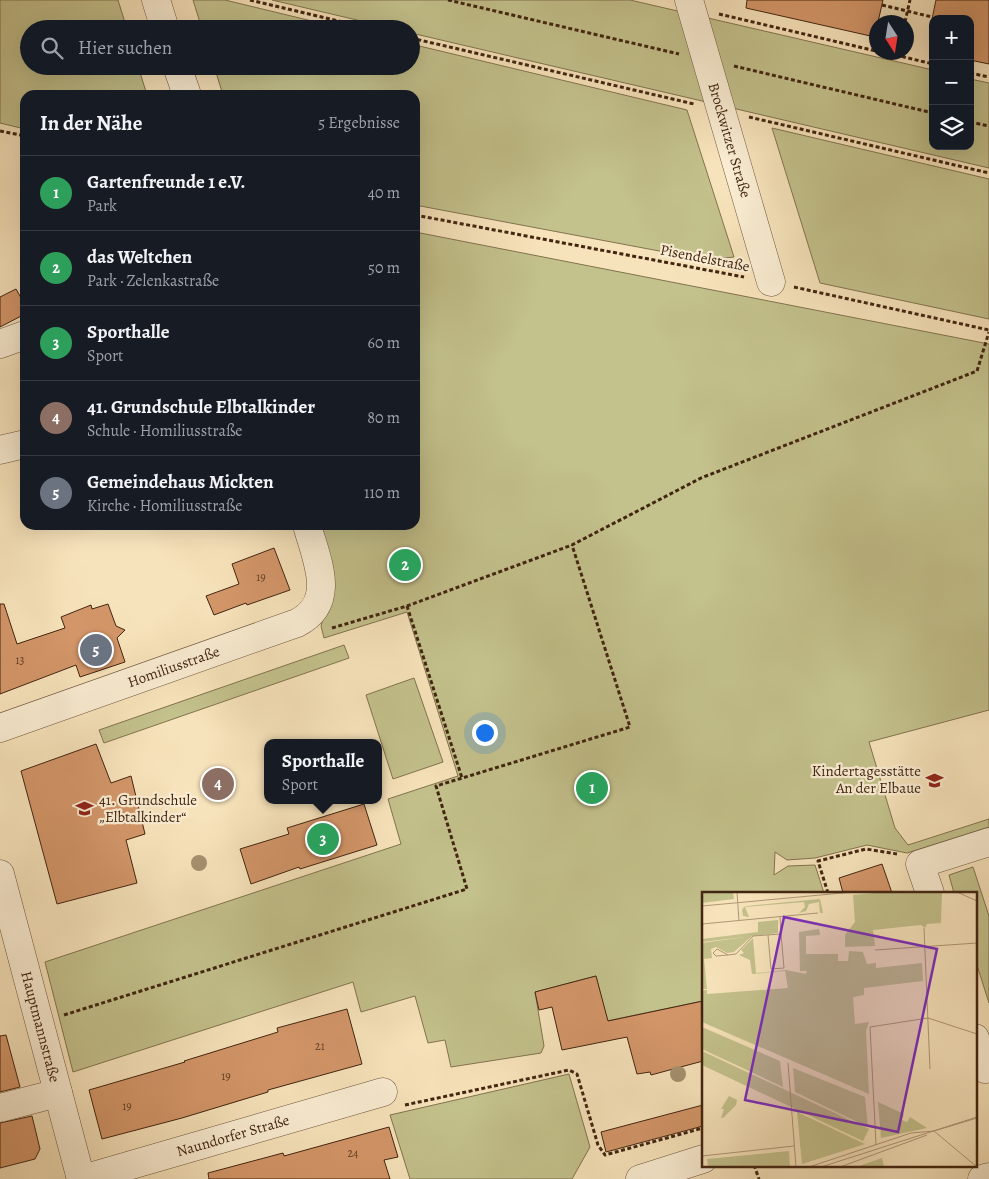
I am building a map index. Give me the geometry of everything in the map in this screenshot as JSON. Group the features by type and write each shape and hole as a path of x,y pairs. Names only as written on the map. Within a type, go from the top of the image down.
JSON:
{"street":[{"path":"156,0 162,20"},
{"name":"Brockwitzer Straße","path":"690,4 771,282"},
{"path":"181,75 185,90"},
{"path":"0,344 20,337"},
{"path":"0,450 20,445"},
{"path":"306,618 314,611 322,592 322,581 307,530"},
{"name":"Homiliusstraße","path":"0,728 306,618"},
{"path":"930,892 920,864 989,842"},
{"name":"Hauptmannstraße","path":"0,874 82,1179"},
{"path":"976,1041 988,1074"},
{"path":"0,1108 58,1093"},
{"name":"Naundorfer Straße","path":"82,1179 391,1099"},
{"path":"640,1179 702,1160"},
{"path":"982,1179 989,1176"}],"path":[{"path":"250,0 334,20"},
{"path":"448,0 636,44"},
{"path":"907,15 910,0"},
{"path":"690,4 869,49"},
{"path":"882,4 929,16"},
{"path":"914,59 929,63"},
{"path":"974,74 989,78"},
{"path":"786,78 929,112"},
{"path":"974,123 989,126"},
{"path":"0,131 20,135"},
{"name":"Pisendelstraße","path":"420,216 771,282 989,331"},
{"path":"306,618 312,634 407,606 572,545 700,478 977,371 989,331"},
{"path":"40,1022 467,889 436,786 630,727 572,545"},
{"path":"407,606 462,778"},
{"path":"828,892 818,861 866,849 906,855 920,864"},
{"path":"391,1099 569,1070 577,1074 598,1145 605,1155 702,1128"},
{"path":"754,1166 759,1179"}],"shaded area":[{"path":"0,0 118,0 124,20 20,20 20,75 141,75 145,90 20,90 20,128 0,123"},
{"path":"193,0 225,0 308,20 199,20"},
{"path":"272,0 630,0 869,55 869,60 890,60 929,69 929,150 974,150 974,80 989,83 989,168 420,35 420,20 357,20"},
{"path":"420,46 687,110 734,257 707,260 420,206 420,90 221,90 217,75 420,75"},
{"path":"772,128 989,179 989,319 820,283"},
{"path":"420,233 989,344 989,710 869,742 895,828 908,845 989,819 989,827 907,853 867,845 815,858 787,860 775,852 774,875 788,866 815,865 824,892 702,892 702,1001 607,1021 596,976 535,992 544,1046 541,1053 451,1067 445,1040 428,1043 415,996 361,1012 353,982 73,1072 45,962 401,844 388,799 458,776 407,612 324,638 321,626 324,614 318,530 420,530"},
{"path":"344,645 349,658 104,743 99,730"},
{"path":"414,678 443,762 393,779 382,745 382,739 380,739 366,695"},
{"path":"973,867 989,916 989,1003 976,962 976,892 954,892 949,875"},
{"path":"569,1074 590,1147 572,1179 410,1179 390,1115"}],"building":[{"path":"747,0 883,0 880,15 869,15 869,36 746,8"},
{"path":"936,0 989,0 989,64 974,61 974,15 933,15"},
{"path":"16,289 20,296 20,317 0,327 0,297"},
{"path":"274,548 290,590 214,615 206,596 239,584 232,564"},
{"path":"0,604 4,604 17,644 65,628 61,617 91,605 92,609 108,604 116,626 125,630 117,638 125,662 80,677 76,665 0,694"},
{"name":"41. Grundschule „Elbtalkinder“","path":"96,744 111,783 131,776 145,834 126,840 137,883 57,904 21,771"},
{"path":"364,804 377,845 300,869 299,867 251,884 240,849 289,834 287,828"},
{"path":"882,864 892,892 843,892 839,878"},
{"path":"596,976 608,1021 702,1001 702,1061 651,1075 650,1072 637,1074 627,1037 562,1050 552,1007 539,1010 535,992"},
{"path":"347,1009 362,1064 268,1090 268,1092 182,1118 102,1139 89,1090 278,1032 277,1028"},
{"path":"6,1035 20,1087 0,1092 0,1036"},
{"path":"702,1105 702,1126 606,1152 601,1132"},
{"path":"32,1116 40,1149 35,1159 0,1168 0,1123"},
{"path":"389,1127 398,1157 384,1160 390,1179 209,1179 208,1173 283,1153 284,1156"}],"place":[{"name":"das Weltchen","path":"405,565"},
{"name":"Gemeindehaus Mickten","path":"96,650"},
{"name":"Kindertagesstätte An der Elbaue","path":"935,780"},
{"name":"41. Grundschule Elbtalkinder","path":"218,784"},
{"name":"Gartenfreunde 1 e.V.","path":"592,788"},
{"name":"41. Grundschule „Elbtalkinder“","path":"85,809"},
{"name":"Sporthalle","path":"323,839"}]}
